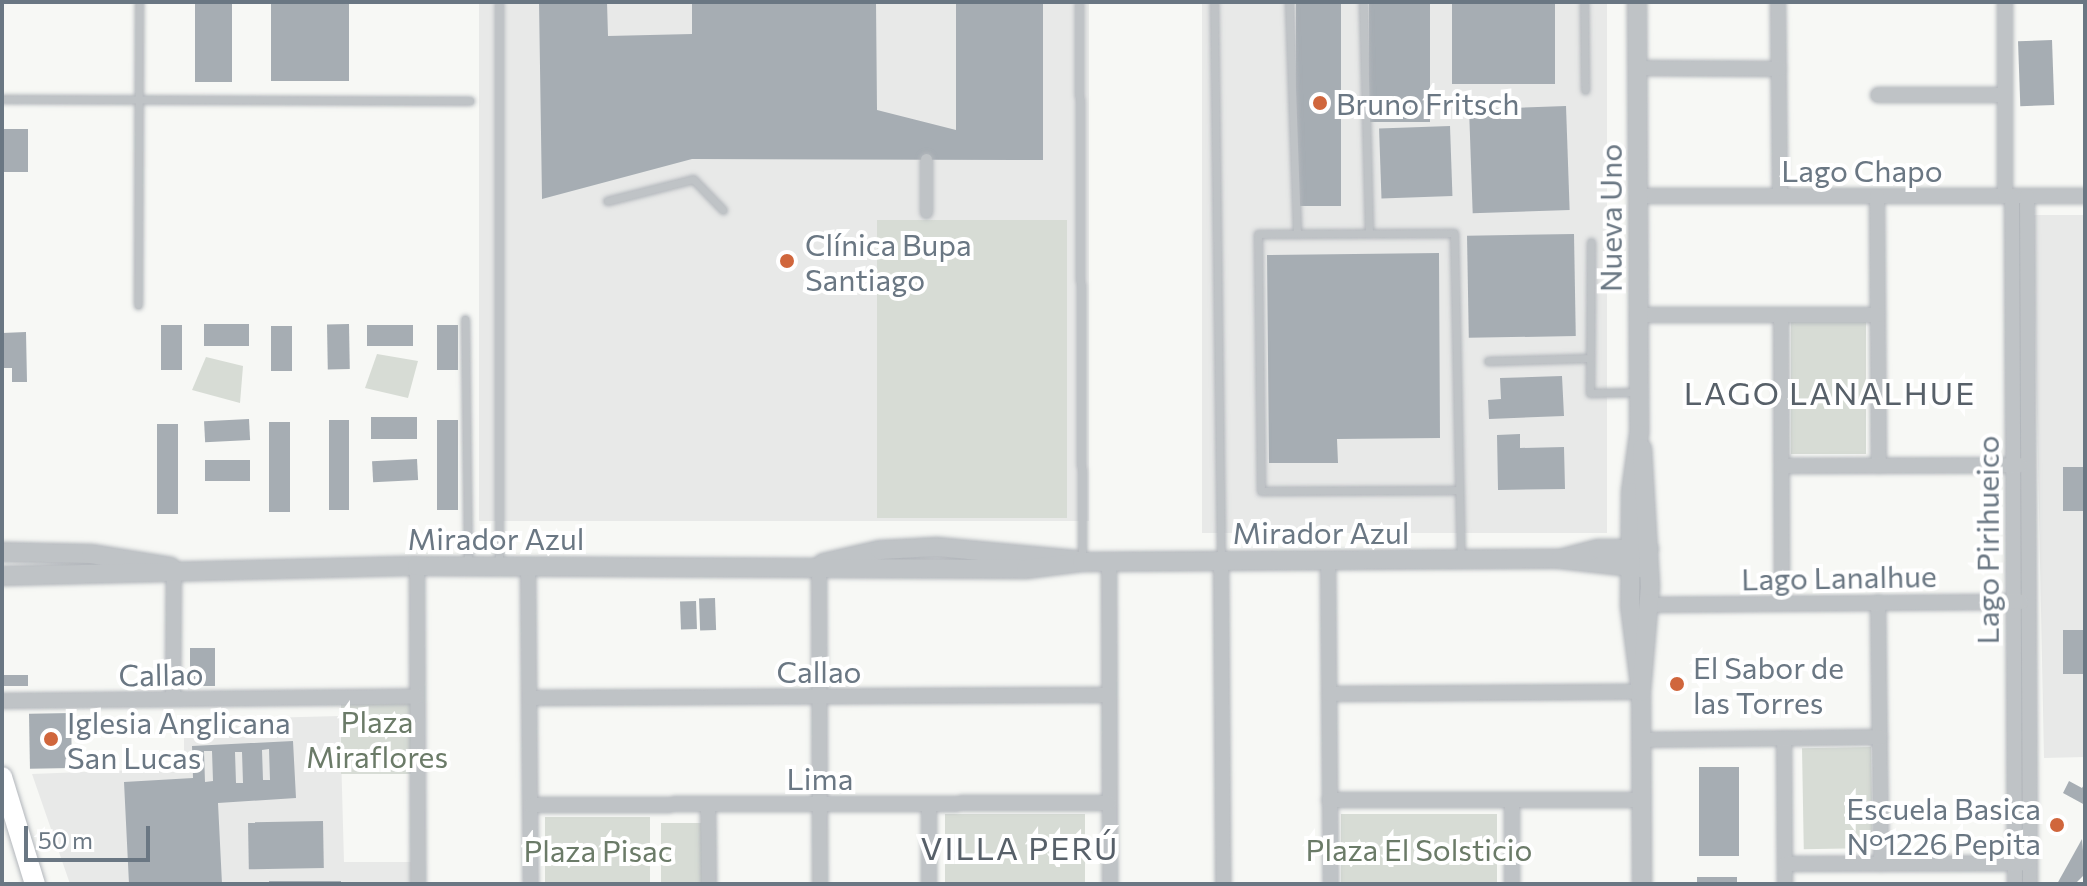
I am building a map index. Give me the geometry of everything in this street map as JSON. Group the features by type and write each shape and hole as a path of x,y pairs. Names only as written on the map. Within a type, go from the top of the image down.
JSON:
{"main road":[{"path":"2,777 4,810 35,884"}],"street":[{"name":"Nueva Uno","path":"1637,2 1640,568 1632,644 1641,692"},
{"path":"1778,2 1780,196"},
{"name":"Lago Pirihueico","path":"2005,2 2005,95 2014,196 2020,466 2022,863 2015,884"},
{"path":"1638,68 1779,69"},
{"path":"1878,95 2005,95"},
{"path":"926,159 926,212"},
{"name":"Lago Chapo","path":"1638,196 2085,196"},
{"path":"1877,196 1879,466"},
{"path":"1639,315 1878,315"},
{"path":"1781,315 1782,603"},
{"path":"1782,466 2020,466"},
{"name":"Mirador Azul","path":"1560,559 1640,548"},
{"name":"Mirador Azul","path":"2,552 108,555 174,568"},
{"name":"Mirador Azul","path":"2,576 174,568 819,564 877,571 1082,562 1560,559 1640,568"},
{"path":"1221,561 1223,884"},
{"path":"1328,561 1331,884"},
{"path":"1109,562 1110,884"},
{"path":"819,564 820,884"},
{"path":"417,566 418,884"},
{"path":"528,566 531,884"},
{"path":"173,699 174,568"},
{"name":"Nueva Uno","path":"1640,568 1649,605 1641,692 1642,884"},
{"path":"1878,602 1881,864"},
{"name":"Lago Lanalhue","path":"1649,605 2021,602"},
{"path":"1329,694 1641,692"},
{"name":"Callao","path":"530,698 1109,695"},
{"name":"Callao","path":"2,701 417,697"},
{"path":"1641,740 1880,737"},
{"path":"1784,738 1785,884"},
{"path":"1329,800 1642,800"},
{"path":"1512,800 1512,884"},
{"name":"Lima","path":"531,805 1109,803"},
{"path":"708,804 709,884"},
{"path":"929,804 929,884"},
{"path":"1785,864 2022,863"},
{"name":"Lago Pirihueico","path":"2022,863 2030,884"}],"lane":[{"path":"138,305 139,2"},
{"path":"499,2 499,566"},
{"path":"1079,2 1082,562"},
{"path":"1214,2 1221,561"},
{"path":"1289,2 1297,234"},
{"path":"1363,2 1369,233"},
{"path":"1584,2 1585,90"},
{"path":"2,99 470,101"},
{"path":"607,201 693,179 723,210"},
{"path":"1459,490 1261,491 1258,234 1454,233 1461,560"},
{"path":"1591,242 1590,393 1639,392"},
{"path":"465,319 468,566"},
{"path":"1488,361 1590,358"}],"shaded area":[{"name":"Clínica Bupa Santiago","path":"479,2 1089,2 1089,521 479,521"},
{"path":"1202,2 1607,2 1607,533 1202,533"},
{"path":"2033,215 2085,215 2085,757 2044,758"},
{"path":"340,716 344,862 414,862 414,884 70,884 32,774 184,768 184,720"}],"green space":[{"path":"877,220 1067,220 1067,518 877,518"},
{"path":"1791,319 1866,319 1866,454 1791,454"},
{"path":"377,354 418,361 408,398 365,388"},
{"path":"206,357 243,366 240,403 192,390"},
{"name":"Plaza Miraflores","path":"341,700 413,700 413,774 341,774"},
{"path":"1871,747 1873,848 1804,849 1802,748"},
{"path":"945,814 1085,814 1085,884 945,884"},
{"name":"Plaza El Solsticio","path":"1341,814 1497,814 1497,883 1341,883"},
{"name":"Plaza Pisac","path":"545,817 650,817 650,884 545,884"},
{"path":"661,823 702,823 702,884 661,884"}],"building":[{"path":"195,2 232,2 232,82 195,82"},
{"path":"271,2 349,2 349,81 271,81"},
{"path":"539,2 607,2 608,36 692,34 692,2 876,2 877,110 956,130 956,2 1043,2 1043,160 692,159 542,199"},
{"name":"Bruno Fritsch","path":"1296,2 1341,2 1341,206 1296,206"},
{"path":"1369,2 1430,2 1430,122 1369,122"},
{"path":"1452,2 1555,2 1555,84 1452,84"},
{"path":"2052,40 2054,105 2020,106 2018,41"},
{"path":"1566,106 1570,210 1473,213 1469,109"},
{"path":"1450,126 1452,196 1381,198 1379,128"},
{"path":"2,129 28,129 28,172 2,172"},
{"path":"1574,234 1576,336 1469,338 1467,236"},
{"path":"1439,253 1440,438 1337,439 1338,463 1269,463 1267,255"},
{"path":"204,324 249,324 249,346 204,346"},
{"path":"327,324 349,324 350,369 328,369"},
{"path":"161,325 182,325 182,370 161,370"},
{"path":"367,325 413,325 413,346 367,346"},
{"path":"437,325 458,325 458,370 437,370"},
{"path":"271,326 292,326 292,371 271,371"},
{"path":"26,332 27,382 12,382 12,368 2,368 2,333"},
{"path":"1562,376 1564,416 1489,419 1488,400 1501,399 1500,378"},
{"path":"371,417 417,417 417,439 371,439"},
{"path":"249,419 250,440 205,442 204,421"},
{"path":"329,420 349,420 349,510 329,510"},
{"path":"437,420 458,420 458,510 437,510"},
{"path":"269,422 290,422 290,512 269,512"},
{"path":"157,424 178,424 178,514 157,514"},
{"path":"1520,434 1520,448 1564,447 1565,489 1498,490 1497,435"},
{"path":"417,459 418,480 373,482 372,461"},
{"path":"205,460 250,460 250,481 205,481"},
{"path":"2063,467 2085,467 2085,511 2063,511"},
{"path":"715,598 716,630 700,631 699,599"},
{"path":"696,601 697,629 681,630 680,602"},
{"path":"2063,630 2085,630 2085,674 2063,674"},
{"path":"190,648 215,648 215,686 190,686"},
{"path":"2,675 28,675 28,686 2,686"},
{"name":"El Sabor de las Torres","path":"1671,676 1684,676 1684,692 1671,692"},
{"name":"Iglesia Anglicana San Lucas","path":"71,713 72,768 30,769 29,714"},
{"path":"293,741 296,798 218,803 222,884 129,884 124,782 193,778 192,746","holes":["269,749 270,780 263,780 262,750","204,751 212,751 213,781 205,782","235,752 242,752 243,783 236,783"]},
{"path":"1699,767 1739,767 1739,856 1699,856"},
{"path":"2069,781 2082,788 2085,783 2085,805 2063,793"},
{"path":"323,821 324,868 249,869 248,822"},
{"path":"2082,839 2085,874 2075,884 2057,884"},
{"path":"1697,877 1737,877 1737,884 1697,884"},
{"path":"269,881 341,881 341,884 269,884"}],"place":[{"name":"Bruno Fritsch","path":"1320,103"},
{"name":"Clínica Bupa Santiago","path":"787,261"},
{"name":"El Sabor de las Torres","path":"1677,684"},
{"name":"Iglesia Anglicana San Lucas","path":"51,739"},
{"name":"Escuela Basica N°1226 Pepita","path":"2057,825"}],"district":[{"name":"LAGO LANALHUE","path":"1830,392"},
{"name":"VILLA PERÚ","path":"1020,847"}]}
